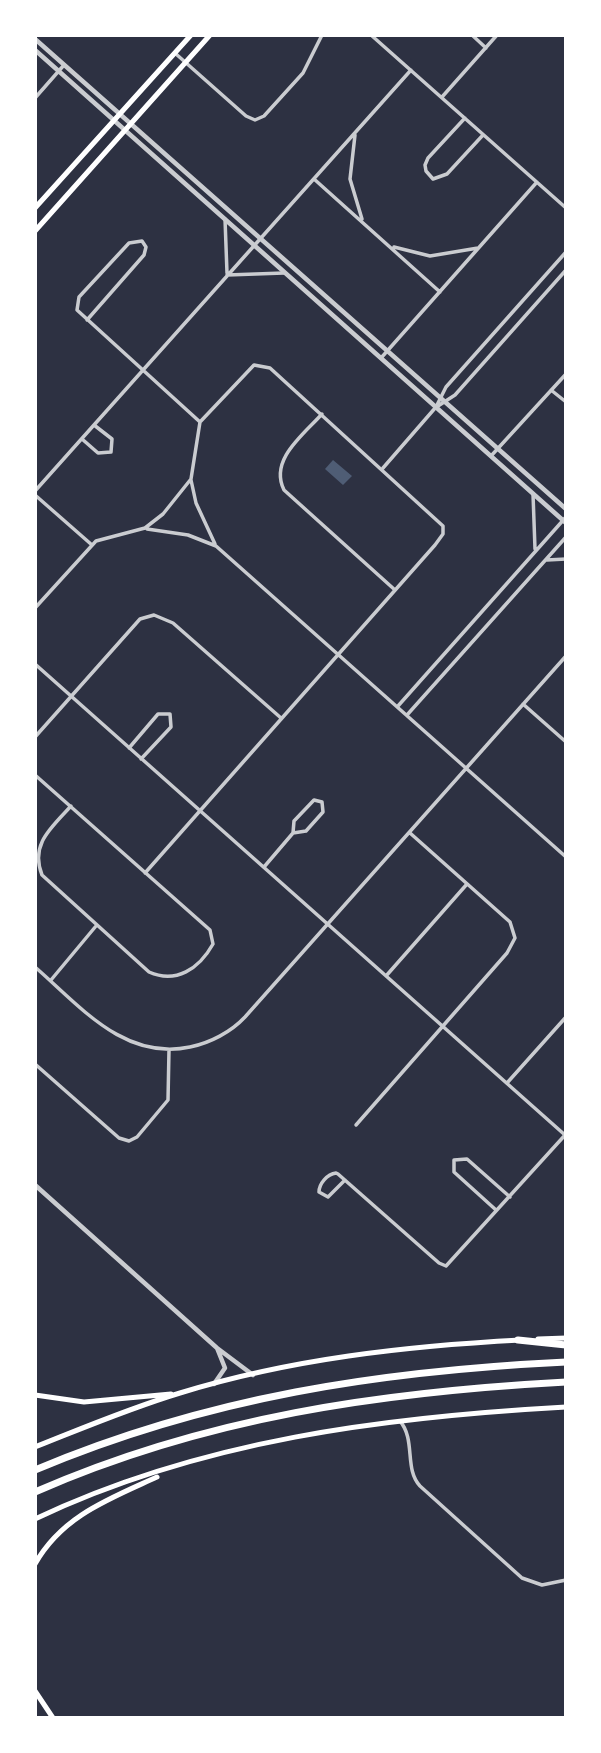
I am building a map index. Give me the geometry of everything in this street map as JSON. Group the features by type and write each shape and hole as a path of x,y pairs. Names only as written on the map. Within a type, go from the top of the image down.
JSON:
{"highway":[{"path":"518,1340 566,1345"},
{"path":"35,1470 171,1421 294,1390 435,1369 566,1362"},
{"path":"35,1492 162,1445 286,1413 406,1393 566,1383"}],"main road":[{"path":"35,208 191,35"},
{"path":"35,231 210,35"},
{"path":"35,1447 181,1393 253,1374 389,1350 566,1338"},
{"path":"35,1395 84,1402 181,1393"},
{"path":"35,1519 94,1494 179,1466 290,1437 416,1417 566,1407"},
{"path":"35,1564 54,1536 81,1513 179,1466"},
{"path":"35,1691 53,1718"}],"street":[{"path":"175,53 246,116 256,120 264,116 303,73 322,35"},
{"path":"371,35 566,208"},
{"path":"472,35 486,48"},
{"path":"442,97 497,35"},
{"path":"35,39 566,509"},
{"path":"35,50 565,520 398,706"},
{"path":"35,98 64,65"},
{"path":"92,545 35,493 411,69"},
{"path":"465,118 428,158 425,165 428,176 433,179 443,177 483,135"},
{"path":"355,132 350,179 358,212 365,224"},
{"path":"314,179 440,292"},
{"path":"381,358 537,182"},
{"path":"225,219 227,275"},
{"path":"88,320 144,255 146,247 142,241 130,243 79,297 76,310 200,422"},
{"path":"389,244 430,256 478,248"},
{"path":"383,468 443,399 446,387 566,252"},
{"path":"443,399 455,396 566,270"},
{"path":"227,275 284,273"},
{"path":"145,873 435,545 444,529 438,517 270,368 259,364 250,367 200,422 191,479 196,503 216,546"},
{"path":"491,456 566,374"},
{"path":"551,390 566,402"},
{"path":"322,414 282,459 280,483 284,490 395,590"},
{"path":"82,439 98,453 111,452 112,439 94,425"},
{"path":"145,528 163,514 191,479"},
{"path":"533,494 535,551"},
{"path":"35,608 92,545 101,539 145,528 188,535 216,546 566,857"},
{"path":"407,715 566,537"},
{"path":"545,560 566,559"},
{"path":"35,737 140,620 154,615 173,622 281,718"},
{"path":"35,967 106,1030 138,1045 170,1050 204,1044 239,1023 566,656"},
{"path":"35,664 565,1135 450,1264 442,1265 345,1180 332,1173 319,1186 319,1192 328,1197 345,1180"},
{"path":"523,704 566,742"},
{"path":"129,748 158,714 170,714 173,722 171,727 141,759"},
{"path":"35,775 71,806 210,930 213,939 210,949 193,968 169,978 149,972 49,884 38,864 40,843 71,806"},
{"path":"264,867 293,833 293,821 310,803 322,802 323,812 306,831 293,833"},
{"path":"356,1125 512,947 515,934 510,922 410,832"},
{"path":"386,976 467,884"},
{"path":"51,980 96,926"},
{"path":"507,1083 566,1017"},
{"path":"35,1064 119,1139 129,1141 137,1137 168,1101 170,1050"},
{"path":"497,1211 454,1172 454,1160 467,1158 510,1196"},
{"path":"35,1185 217,1348 253,1374"},
{"path":"214,1384 225,1368 217,1348"},
{"path":"408,1431 416,1417"},
{"path":"398,1419 408,1431 417,1484 522,1578 538,1585 566,1580"}],"water":[{"path":"333,460 352,476 343,485 325,469"}]}
